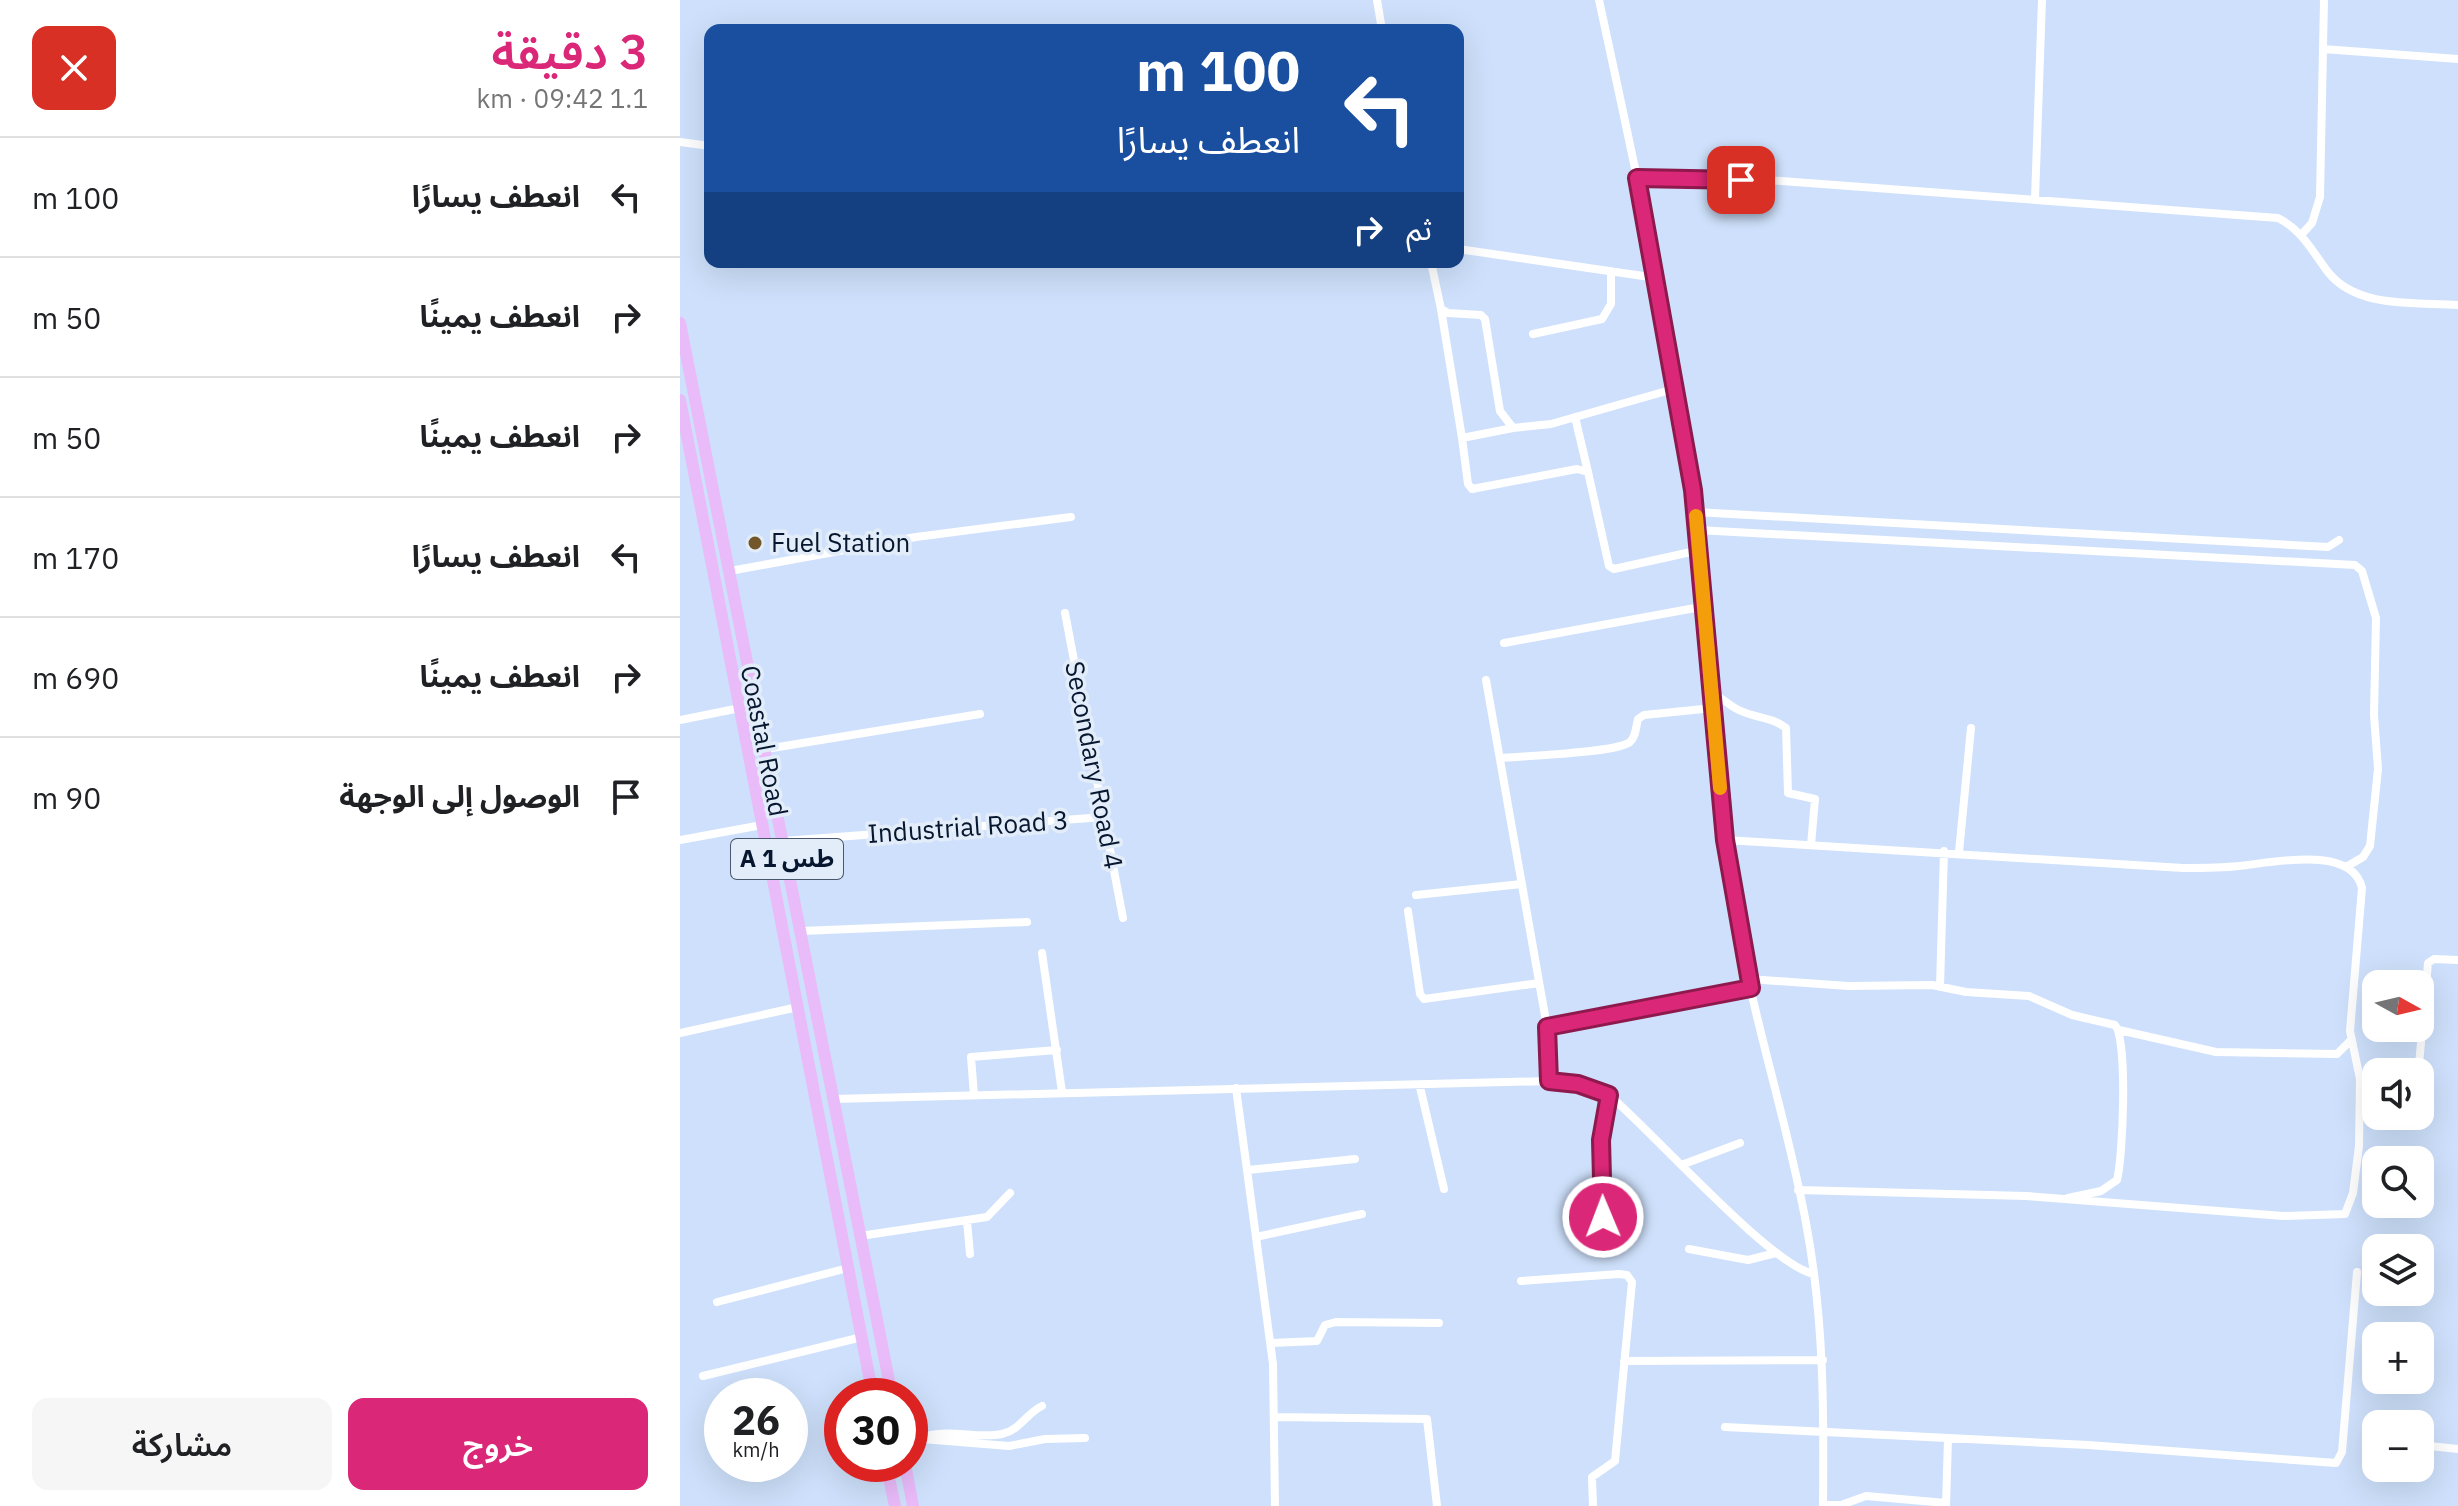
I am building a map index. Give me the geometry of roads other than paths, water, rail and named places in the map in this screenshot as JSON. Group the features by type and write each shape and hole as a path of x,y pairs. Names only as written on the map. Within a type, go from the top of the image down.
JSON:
{"highway":[{"name":"Coastal Road","path":"680,323 685,370 766,749 888,1378"},
{"name":"Coastal Road","path":"680,400 870,1378"},
{"path":"890,1482 895,1506"},
{"path":"908,1482 913,1506"}],"street":[{"path":"1377,0 1381,24"},
{"path":"1599,0 1677,388 1706,606 1725,840 1750,984 1798,1190 1814,1274 1823,1360 1823,1506 1845,1505 1866,1496 1946,1505 1948,1438"},
{"path":"2035,199 2042,0"},
{"path":"2301,235 2312,223 2320,197 2324,0"},
{"path":"2323,49 2458,59"},
{"path":"680,142 704,145"},
{"path":"1637,178 1767,180 2278,218 2301,235 2330,275 2362,296 2458,305"},
{"path":"1464,250 1657,278"},
{"path":"1432,268 1468,484 1472,489 1577,469 1588,472"},
{"path":"1533,334 1602,319 1611,304 1611,271"},
{"path":"1441,309 1448,313 1481,315 1485,319 1500,411 1513,428"},
{"path":"1462,438 1513,428 1526,429 1677,388"},
{"path":"1575,417 1609,566 1614,569 1700,550"},
{"path":"1695,512 2328,547 2339,540"},
{"path":"730,571 916,537 1071,517"},
{"path":"1697,530 2355,565 2362,571 2376,618 2374,715 2378,769 2370,846 2363,857 2346,867"},
{"path":"1504,643 1706,606"},
{"name":"Secondary Road 4","path":"1065,613 1123,918"},
{"path":"1486,680 1547,1027 1549,1081"},
{"path":"1712,694 1726,699 1740,711 1777,721 1786,728 1788,793 1815,799 1811,845"},
{"path":"680,720 740,708"},
{"path":"1500,758 1610,748 1634,738 1638,719 1644,715 1713,708"},
{"path":"766,749 980,714"},
{"path":"1959,852 1971,728"},
{"name":"Industrial Road 3","path":"783,841 1104,817"},
{"path":"680,840 762,825"},
{"path":"1725,840 2183,868 2288,859 2346,867 2356,874 2362,888 2350,1041 2360,1079 2359,1146 2353,1193 2345,1214 2283,1216 1986,1194 1798,1190"},
{"path":"1940,987 1944,851"},
{"path":"1416,895 1522,884"},
{"path":"1408,911 1420,994 1424,999 1539,983"},
{"path":"801,931 1027,922"},
{"path":"1042,953 1062,1092"},
{"path":"2420,1058 2428,963 2434,959 2458,960"},
{"path":"1547,1027 1750,984 1940,987 2040,999 2062,1012 2108,1022 2119,1030 2216,1052 2337,1054 2350,1041"},
{"path":"680,1033 798,1007"},
{"path":"2058,1200 2101,1191 2117,1180 2122,1077 2119,1030"},
{"path":"974,1095 971,1057 1057,1050"},
{"path":"833,1099 1236,1088 1420,1087 1549,1081 1578,1084 1609,1095 1776,1253 1796,1269 1814,1274"},
{"path":"1420,1087 1444,1189"},
{"path":"1236,1088 1271,1343 1276,1417 1275,1506"},
{"path":"1603,1217 1601,1140 1609,1095"},
{"path":"1684,1164 1740,1143"},
{"path":"1248,1170 1355,1159"},
{"path":"860,1236 987,1217 1010,1193"},
{"path":"1256,1237 1362,1214"},
{"path":"967,1221 970,1254"},
{"path":"1689,1249 1748,1260 1776,1253"},
{"path":"717,1302 848,1268"},
{"path":"1725,1427 2336,1463 2342,1452 2357,1272"},
{"path":"1521,1281 1627,1275 1632,1287 1615,1461 1592,1477 1593,1506"},
{"path":"1271,1343 1317,1341 1325,1325 1336,1322 1439,1323"},
{"path":"703,1376 862,1337"},
{"path":"1624,1361 1823,1360"},
{"path":"928,1436 1004,1434 1025,1422 1031,1411 1042,1406"},
{"path":"1276,1417 1427,1419 1437,1506"},
{"path":"928,1439 1009,1446 1045,1439 1085,1438"},
{"path":"2434,1446 2458,1449"}],"place":[{"name":"Fuel Station","path":"755,543"}]}
